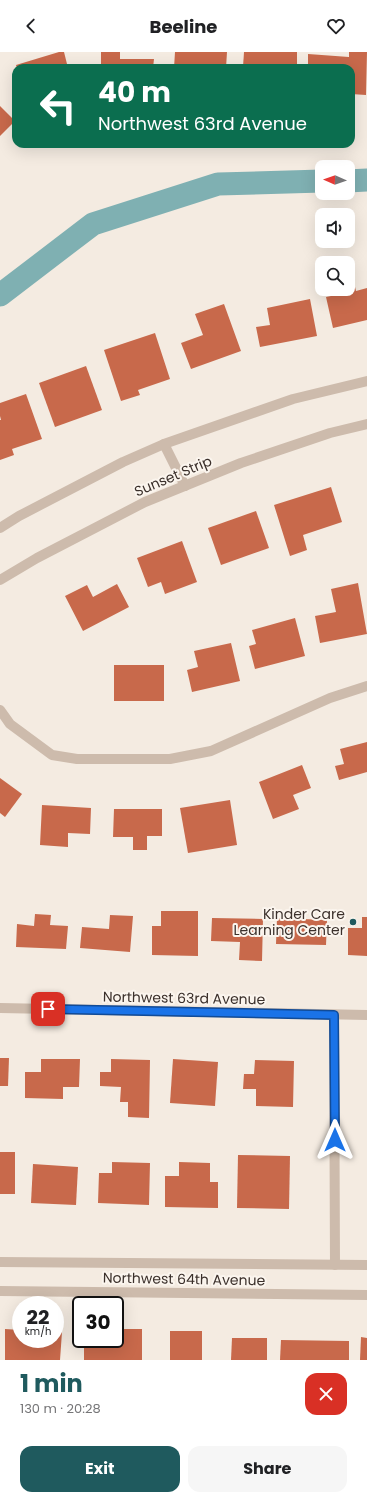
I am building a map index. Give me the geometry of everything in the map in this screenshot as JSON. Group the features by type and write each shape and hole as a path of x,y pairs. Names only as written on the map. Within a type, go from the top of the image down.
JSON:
{"street":[{"path":"0,528 19,516 123,462 164,444 293,399 367,381"},
{"name":"Sunset Strip","path":"0,580 37,558 145,502 241,463 330,433 367,424"},
{"path":"164,444 185,486"},
{"path":"0,710 10,724 52,755 76,759 170,759 211,751 330,698 367,686"},
{"name":"Northwest 63rd Avenue","path":"0,1008 367,1015"},
{"path":"334,1015 335,1265"},
{"name":"Northwest 64th Avenue","path":"0,1262 367,1265"},
{"name":"Northwest 64th Avenue","path":"0,1292 367,1295"}],"building":[{"path":"59,52 64,52 67,64 19,64"},
{"path":"101,52 120,52 120,59 154,59 153,64 101,64"},
{"path":"175,52 227,52 226,64 174,64"},
{"path":"244,52 297,52 297,64 243,64"},
{"path":"349,52 367,52 366,95 355,94 355,64 308,64 308,54 349,57"},
{"path":"0,106 12,118 12,124 0,136"},
{"path":"355,287 356,291 367,288 367,320 333,328 326,297 355,296"},
{"path":"310,299 317,336 260,347 256,327 270,325 267,308"},
{"path":"224,304 241,351 191,369 181,343 203,335 195,314"},
{"path":"155,333 170,379 138,390 140,395 121,401 104,350"},
{"path":"86,366 102,410 55,427 39,383"},
{"path":"26,394 42,439 12,449 14,455 0,460 0,403"},
{"path":"331,487 342,522 303,535 307,550 290,556 274,505"},
{"path":"256,511 269,548 221,565 208,528"},
{"path":"182,541 197,582 165,594 161,582 148,587 137,558"},
{"path":"358,583 367,634 320,643 315,616 336,612 331,589"},
{"path":"117,584 129,607 83,631 65,596 87,585 93,597"},
{"path":"295,618 305,656 255,669 249,646 256,644 252,630"},
{"path":"231,643 240,681 192,692 187,670 198,667 194,651"},
{"path":"114,665 164,665 164,701 114,701"},
{"path":"367,742 367,772 339,780 335,766 344,764 340,749"},
{"path":"302,765 311,788 293,795 299,809 273,819 259,782"},
{"path":"0,778 22,794 5,817 0,813"},
{"path":"230,800 237,845 188,853 180,808"},
{"path":"42,805 91,808 90,834 68,833 68,847 40,845"},
{"path":"114,809 162,809 162,836 147,836 147,850 133,850 133,837 113,837"},
{"path":"161,911 198,911 198,956 152,955 152,926 161,926"},
{"path":"35,914 51,915 50,925 68,926 66,949 16,947 17,924 34,926"},
{"path":"110,915 133,916 130,952 80,948 82,927 109,929"},
{"path":"362,917 367,917 367,956 348,955 348,928 362,928"},
{"path":"212,918 263,919 262,961 239,960 240,942 211,941"},
{"path":"277,918 327,920 326,945 276,944"},
{"path":"0,1058 9,1058 8,1086 0,1086"},
{"path":"41,1059 80,1059 79,1087 63,1087 63,1099 25,1098 25,1072 41,1072"},
{"path":"111,1059 150,1060 149,1118 128,1117 128,1102 120,1102 121,1087 100,1086 100,1072 111,1072"},
{"path":"173,1059 218,1062 215,1106 170,1103"},
{"path":"255,1060 294,1061 293,1107 256,1106 256,1089 243,1089 244,1074 254,1074"},
{"path":"0,1152 15,1152 15,1194 0,1194"},
{"path":"238,1155 290,1156 289,1209 237,1208"},
{"path":"112,1162 150,1163 149,1205 98,1203 99,1173 112,1173"},
{"path":"179,1162 210,1163 210,1182 218,1182 218,1208 165,1207 165,1176 179,1176"},
{"path":"33,1164 78,1167 76,1205 31,1203"},
{"path":"5,1329 12,1329 12,1348 61,1348 60,1360 5,1360"},
{"path":"124,1329 142,1329 142,1360 84,1360 84,1348 124,1348"},
{"path":"170,1331 202,1331 202,1360 170,1360"},
{"path":"361,1337 367,1338 367,1360 360,1360"},
{"path":"232,1338 267,1338 267,1360 231,1360"},
{"path":"281,1340 349,1341 349,1360 280,1360"}],"waterway":[{"path":"355,181 367,180"},
{"path":"0,295 93,224 218,184 315,181"}],"place":[{"name":"Kinder Care Learning Center","path":"353,922"}],"route":[{"path":"48,1009 334,1015 335,1140"}]}
